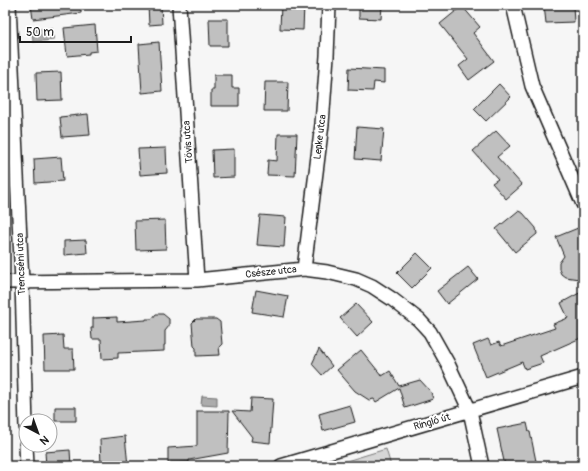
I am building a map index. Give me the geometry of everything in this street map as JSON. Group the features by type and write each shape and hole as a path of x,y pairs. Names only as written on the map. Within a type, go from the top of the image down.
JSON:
{"street":[{"name":"Trencséni utca","path":"9,5 22,282 26,413"},
{"name":"Tövis utca","path":"179,5 197,280"},
{"name":"Lepke utca","path":"304,268 322,124 329,5"},
{"path":"513,5 532,86 583,204"},
{"name":"Csésze utca","path":"5,282 197,280 304,268 356,279 372,286 392,299 420,320 430,332 470,411 482,466"},
{"name":"Ringló út","path":"281,466 583,377"},
{"path":"26,453 27,466"}],"shaded area":[{"path":"52,28 54,40 33,42 32,30"},
{"path":"202,396 217,397 217,406 201,405"},
{"path":"386,449 391,466 330,466"}],"building":[{"path":"31,5 81,5 81,13 33,19"},
{"path":"148,5 161,5 162,24 149,25"},
{"path":"281,5 304,5 303,30 280,29"},
{"path":"359,5 382,5 381,19 359,18"},
{"path":"544,5 573,5 574,22 546,23"},
{"path":"462,6 480,27 473,33 494,61 469,80 459,66 468,59 440,24"},
{"path":"209,19 228,19 228,46 210,46"},
{"path":"95,25 97,51 89,52 89,54 67,56 64,28"},
{"path":"159,42 162,91 142,93 139,44"},
{"path":"349,68 384,70 384,83 374,82 373,91 348,90"},
{"path":"61,72 62,100 37,101 36,73"},
{"path":"214,75 232,75 232,88 239,88 239,106 211,106 211,90 214,90"},
{"path":"265,82 288,82 287,111 264,111"},
{"path":"499,84 511,97 486,121 474,109"},
{"path":"88,114 90,135 62,137 60,117"},
{"path":"357,127 384,129 381,161 355,159"},
{"path":"496,131 510,146 497,157 522,185 506,199 492,183 498,179 473,151"},
{"path":"278,134 297,134 295,176 267,175 268,160 277,161"},
{"path":"166,148 167,173 140,175 138,149"},
{"path":"234,149 234,177 213,178 212,150"},
{"path":"61,157 63,181 35,183 34,159"},
{"path":"518,211 523,213 536,228 537,234 515,252 496,229"},
{"path":"260,215 286,217 284,247 257,245"},
{"path":"165,220 166,249 136,250 135,221"},
{"path":"578,228 583,239 583,262 580,263 579,279 565,277 561,274 559,263 564,256 556,237"},
{"path":"86,240 87,253 64,255 64,241"},
{"path":"417,253 432,268 412,288 397,273"},
{"path":"468,267 478,279 447,304 437,291"},
{"path":"256,290 288,296 284,317 252,312"},
{"path":"583,291 583,337 540,356 543,363 525,369 522,362 486,377 473,345 488,339 491,345 499,342 501,346 555,328 553,324 568,318 561,303"},
{"path":"356,304 373,322 357,337 340,318"},
{"path":"156,314 163,314 169,319 169,326 165,331 164,351 118,353 118,358 102,359 101,339 92,339 91,328 93,328 93,318 117,317 117,322 152,319"},
{"path":"196,319 216,319 220,322 222,344 219,347 220,355 196,356 192,323"},
{"path":"63,335 64,349 73,349 74,369 45,369 44,336"},
{"path":"319,349 332,366 322,375 312,364"},
{"path":"361,350 382,376 390,371 399,386 420,380 431,392 433,399 405,408 399,388 376,402 374,399 369,400 355,391 337,370"},
{"path":"251,398 273,399 270,443 251,441 252,437 232,411 250,412"},
{"path":"350,405 355,422 323,431 319,414"},
{"path":"55,407 76,407 76,421 58,421 58,413 55,413"},
{"path":"197,411 229,411 228,453 189,460 189,462 168,463 168,448 197,446"},
{"path":"527,423 537,466 505,466 497,429"},
{"path":"125,436 128,466 101,466 100,439"},
{"path":"70,450 71,466 46,466 45,453 58,453 58,451"}]}
